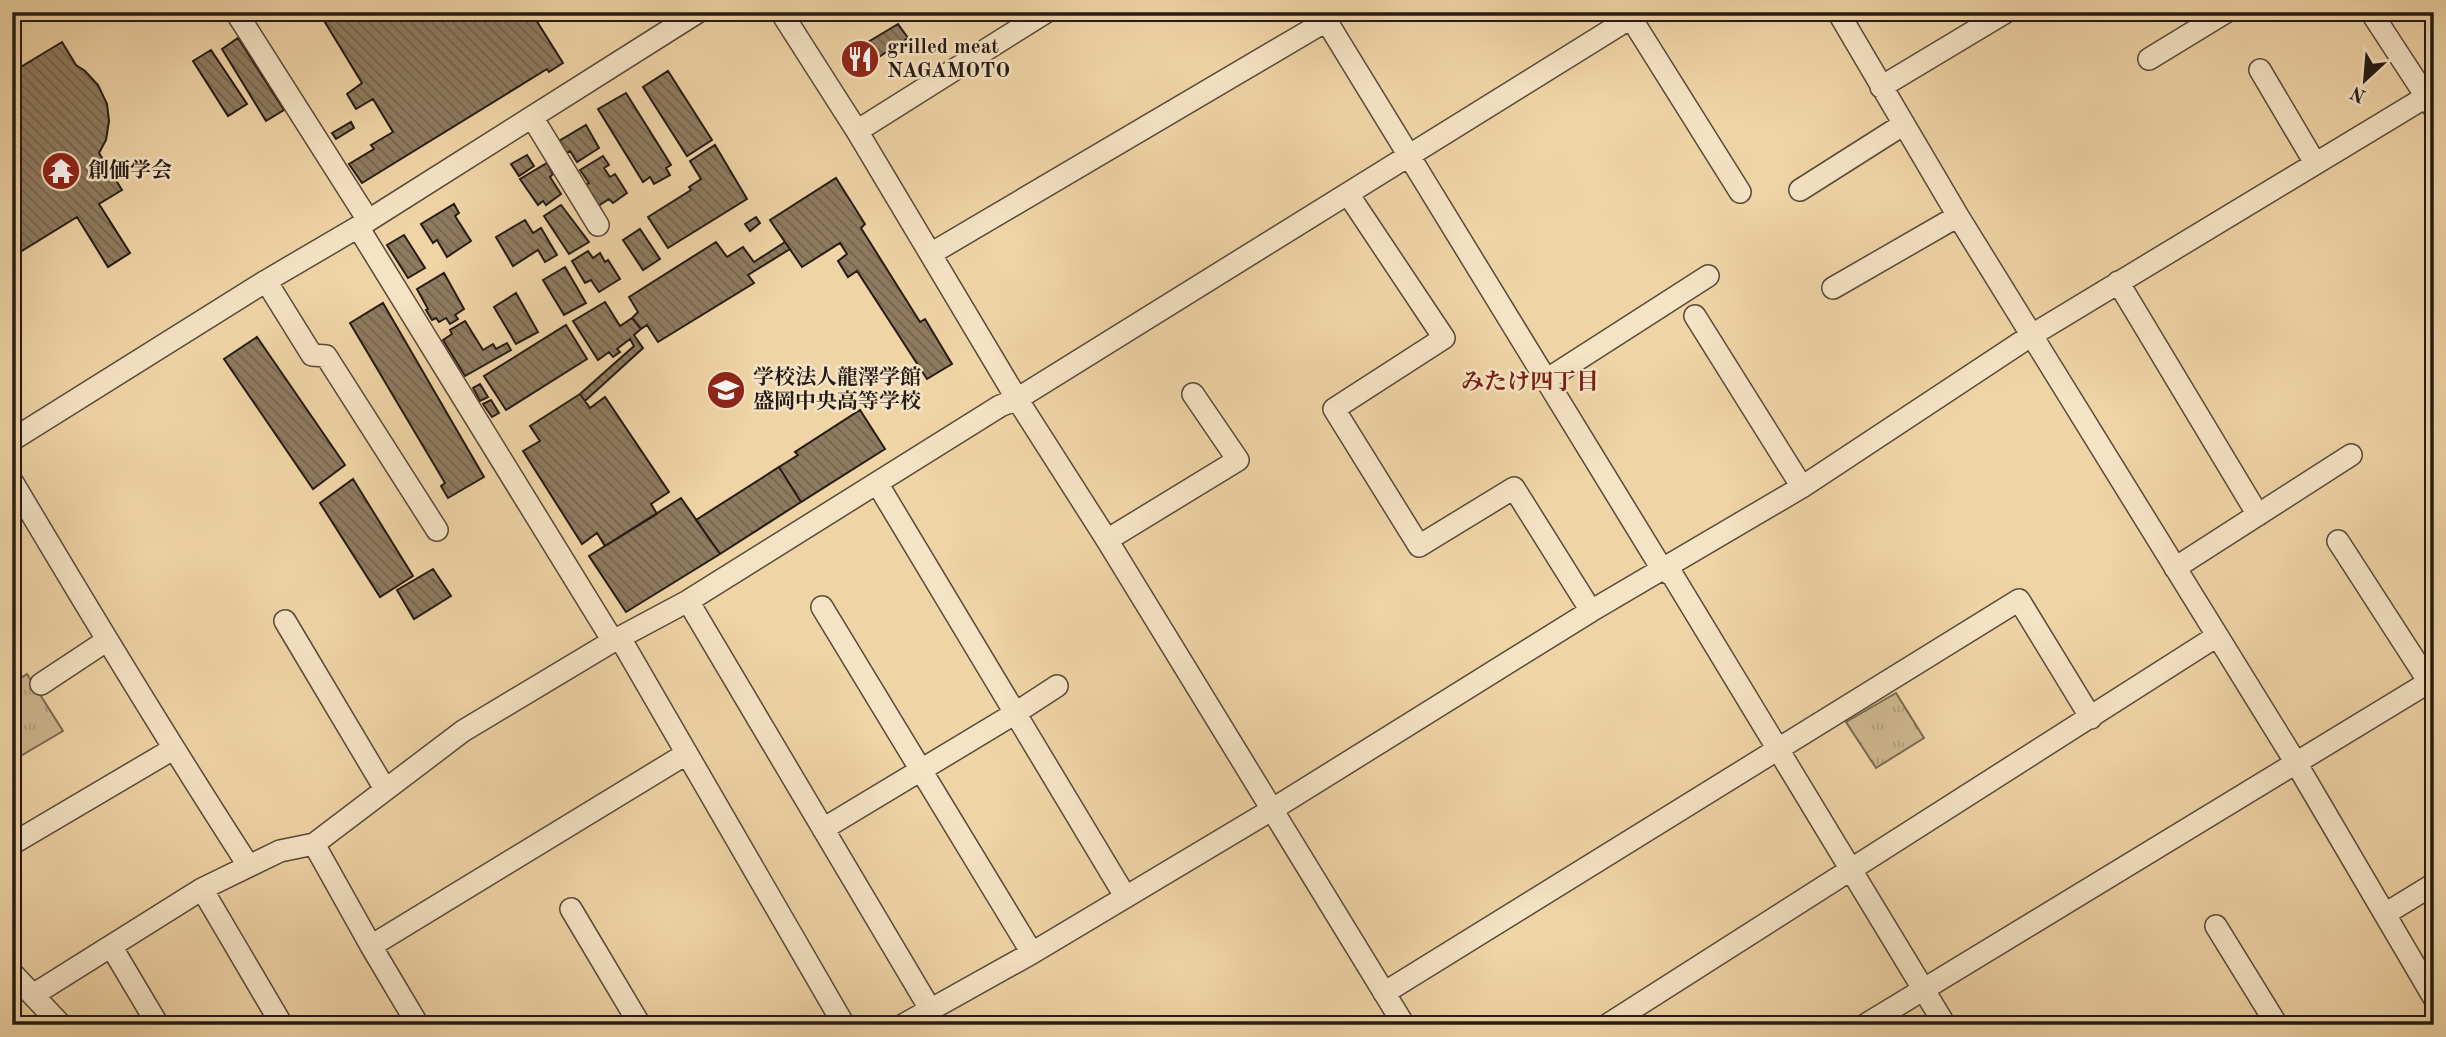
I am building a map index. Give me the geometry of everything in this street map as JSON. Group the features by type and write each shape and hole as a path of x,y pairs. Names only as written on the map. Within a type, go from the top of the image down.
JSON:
{"street":[{"path":"236,12 686,754 844,1025"},
{"path":"12,440 698,12"},
{"path":"781,12 857,131 1017,399 1107,540 1404,1025"},
{"path":"857,131 1046,12"},
{"path":"1838,12 1958,216 2295,763 2434,998"},
{"path":"1881,87 2006,12"},
{"path":"2149,59 2226,12"},
{"path":"903,1025 1032,953 1273,809 1591,611 1802,487 2032,335 2118,282 2315,163 2431,99 2371,12"},
{"path":"33,995 202,889 280,851 314,844 463,731 616,639 688,600 1636,15 1740,192"},
{"path":"932,253 1324,17 1662,569 1674,576 1945,1025"},
{"path":"2260,70 2315,163"},
{"path":"532,117 598,225"},
{"path":"1800,190 1903,124"},
{"path":"1348,194 1444,338 1334,409 1419,546 1514,488 1591,611"},
{"path":"1833,288 1958,216"},
{"path":"1546,380 1708,276"},
{"path":"266,281 312,355 326,356 437,530"},
{"path":"2118,282 2258,515"},
{"path":"1695,316 1802,487"},
{"path":"1107,540 1238,460 1193,394"},
{"path":"2175,568 2351,455"},
{"path":"12,481 106,641 248,865"},
{"path":"877,483 1125,896"},
{"path":"1865,1025 2431,681 2338,541"},
{"path":"688,600 930,1009"},
{"path":"1384,993 2019,600 2091,718"},
{"path":"822,607 1032,953"},
{"path":"285,621 385,789"},
{"path":"1607,1025 2217,636"},
{"path":"41,684 106,641"},
{"path":"823,829 1014,715 1057,686"},
{"path":"12,844 173,749"},
{"path":"370,946 686,754"},
{"path":"314,844 370,946 418,1025"},
{"path":"2385,914 2434,884"},
{"path":"202,889 282,1025"},
{"path":"571,909 640,1025"},
{"path":"2216,926 2277,1025"},
{"path":"111,947 158,1025"},
{"path":"12,973 61,1025"}],"green space":[{"path":"27,674 63,731 12,761 12,684"},
{"path":"1896,693 1924,738 1876,768 1846,722"}],"building":[{"path":"531,12 563,63 549,72 547,69 362,183 349,164 374,149 371,145 393,132 373,99 356,109 347,94 362,83 320,14"},
{"path":"898,24 908,38 859,70 848,54"},
{"path":"238,38 284,110 266,121 222,49"},
{"name":"創価学会","path":"62,42 76,65 98,85 107,104 109,121 106,140 99,153 122,190 99,204 130,253 108,267 77,217 12,257 12,70"},
{"path":"211,50 247,104 228,116 193,61"},
{"path":"668,71 712,140 687,156 643,87"},
{"path":"626,93 671,165 666,168 670,175 654,184 650,177 643,182 598,109"},
{"path":"351,122 354,128 336,139 332,133"},
{"path":"586,125 599,148 577,162 570,151 565,154 559,141"},
{"path":"715,145 747,199 668,248 648,217 691,190 689,187 701,179 690,161"},
{"path":"527,155 534,166 519,176 511,164"},
{"path":"603,156 609,165 604,168 610,177 615,174 627,193 613,203 609,199 598,206 585,185 589,183 580,170"},
{"path":"547,163 553,174 550,177 561,194 546,205 543,201 538,205 520,179"},
{"path":"836,178 865,224 861,228 920,322 925,319 952,364 927,379 857,271 848,277 838,261 847,254 840,243 802,267 770,220"},
{"path":"454,204 459,213 455,216 471,241 447,257 437,240 433,243 421,224"},
{"path":"561,205 589,242 569,254 544,216"},
{"path":"756,217 760,223 750,231 745,224"},
{"path":"525,220 533,233 541,228 557,255 545,262 538,250 513,266 496,237"},
{"path":"640,229 660,259 643,270 623,240"},
{"path":"404,235 425,268 408,278 387,245"},
{"path":"716,242 727,257 743,247 754,262 785,242 790,249 748,275 754,283 658,342 647,325 641,329 632,318 638,312 629,297"},
{"path":"588,251 593,258 600,253 605,262 608,260 620,279 599,292 591,280 585,283 572,261"},
{"path":"565,267 586,303 564,315 543,280"},
{"path":"444,273 464,309 455,315 458,319 450,324 446,318 439,322 436,318 432,320 417,289"},
{"path":"516,293 538,332 516,344 494,307"},
{"path":"605,302 620,326 632,318 641,329 634,335 643,348 585,401 580,394 634,346 630,339 617,349 620,352 613,357 609,352 598,360 573,321"},
{"path":"383,303 484,477 448,498 441,486 445,483 350,323"},
{"path":"465,321 483,350 493,344 496,349 507,343 511,350 465,376 443,340 452,334 450,330"},
{"path":"566,325 587,359 506,410 484,376"},
{"path":"257,337 345,465 313,489 224,359"},
{"path":"480,384 488,397 480,401 473,388"},
{"path":"580,394 590,408 605,397 669,492 651,504 657,514 605,546 597,533 582,544 523,451 540,441 530,426"},
{"path":"491,400 499,413 492,417 483,404"},
{"path":"860,410 885,449 801,502 779,467 798,455 795,452"},
{"path":"779,467 801,502 720,554 696,520"},
{"path":"353,479 413,576 380,597 320,503"},
{"path":"681,498 720,554 626,612 589,556"},
{"path":"433,569 451,596 414,619 397,590"}],"place":[{"name":"grilled meat NAGAMOTO","path":"860,59"},
{"name":"創価学会","path":"61,171"},
{"name":"学校法人龍澤学館 盛岡中央高等学校","path":"726,390"}],"district":[{"name":"みたけ四丁目","path":"1530,382"}]}
